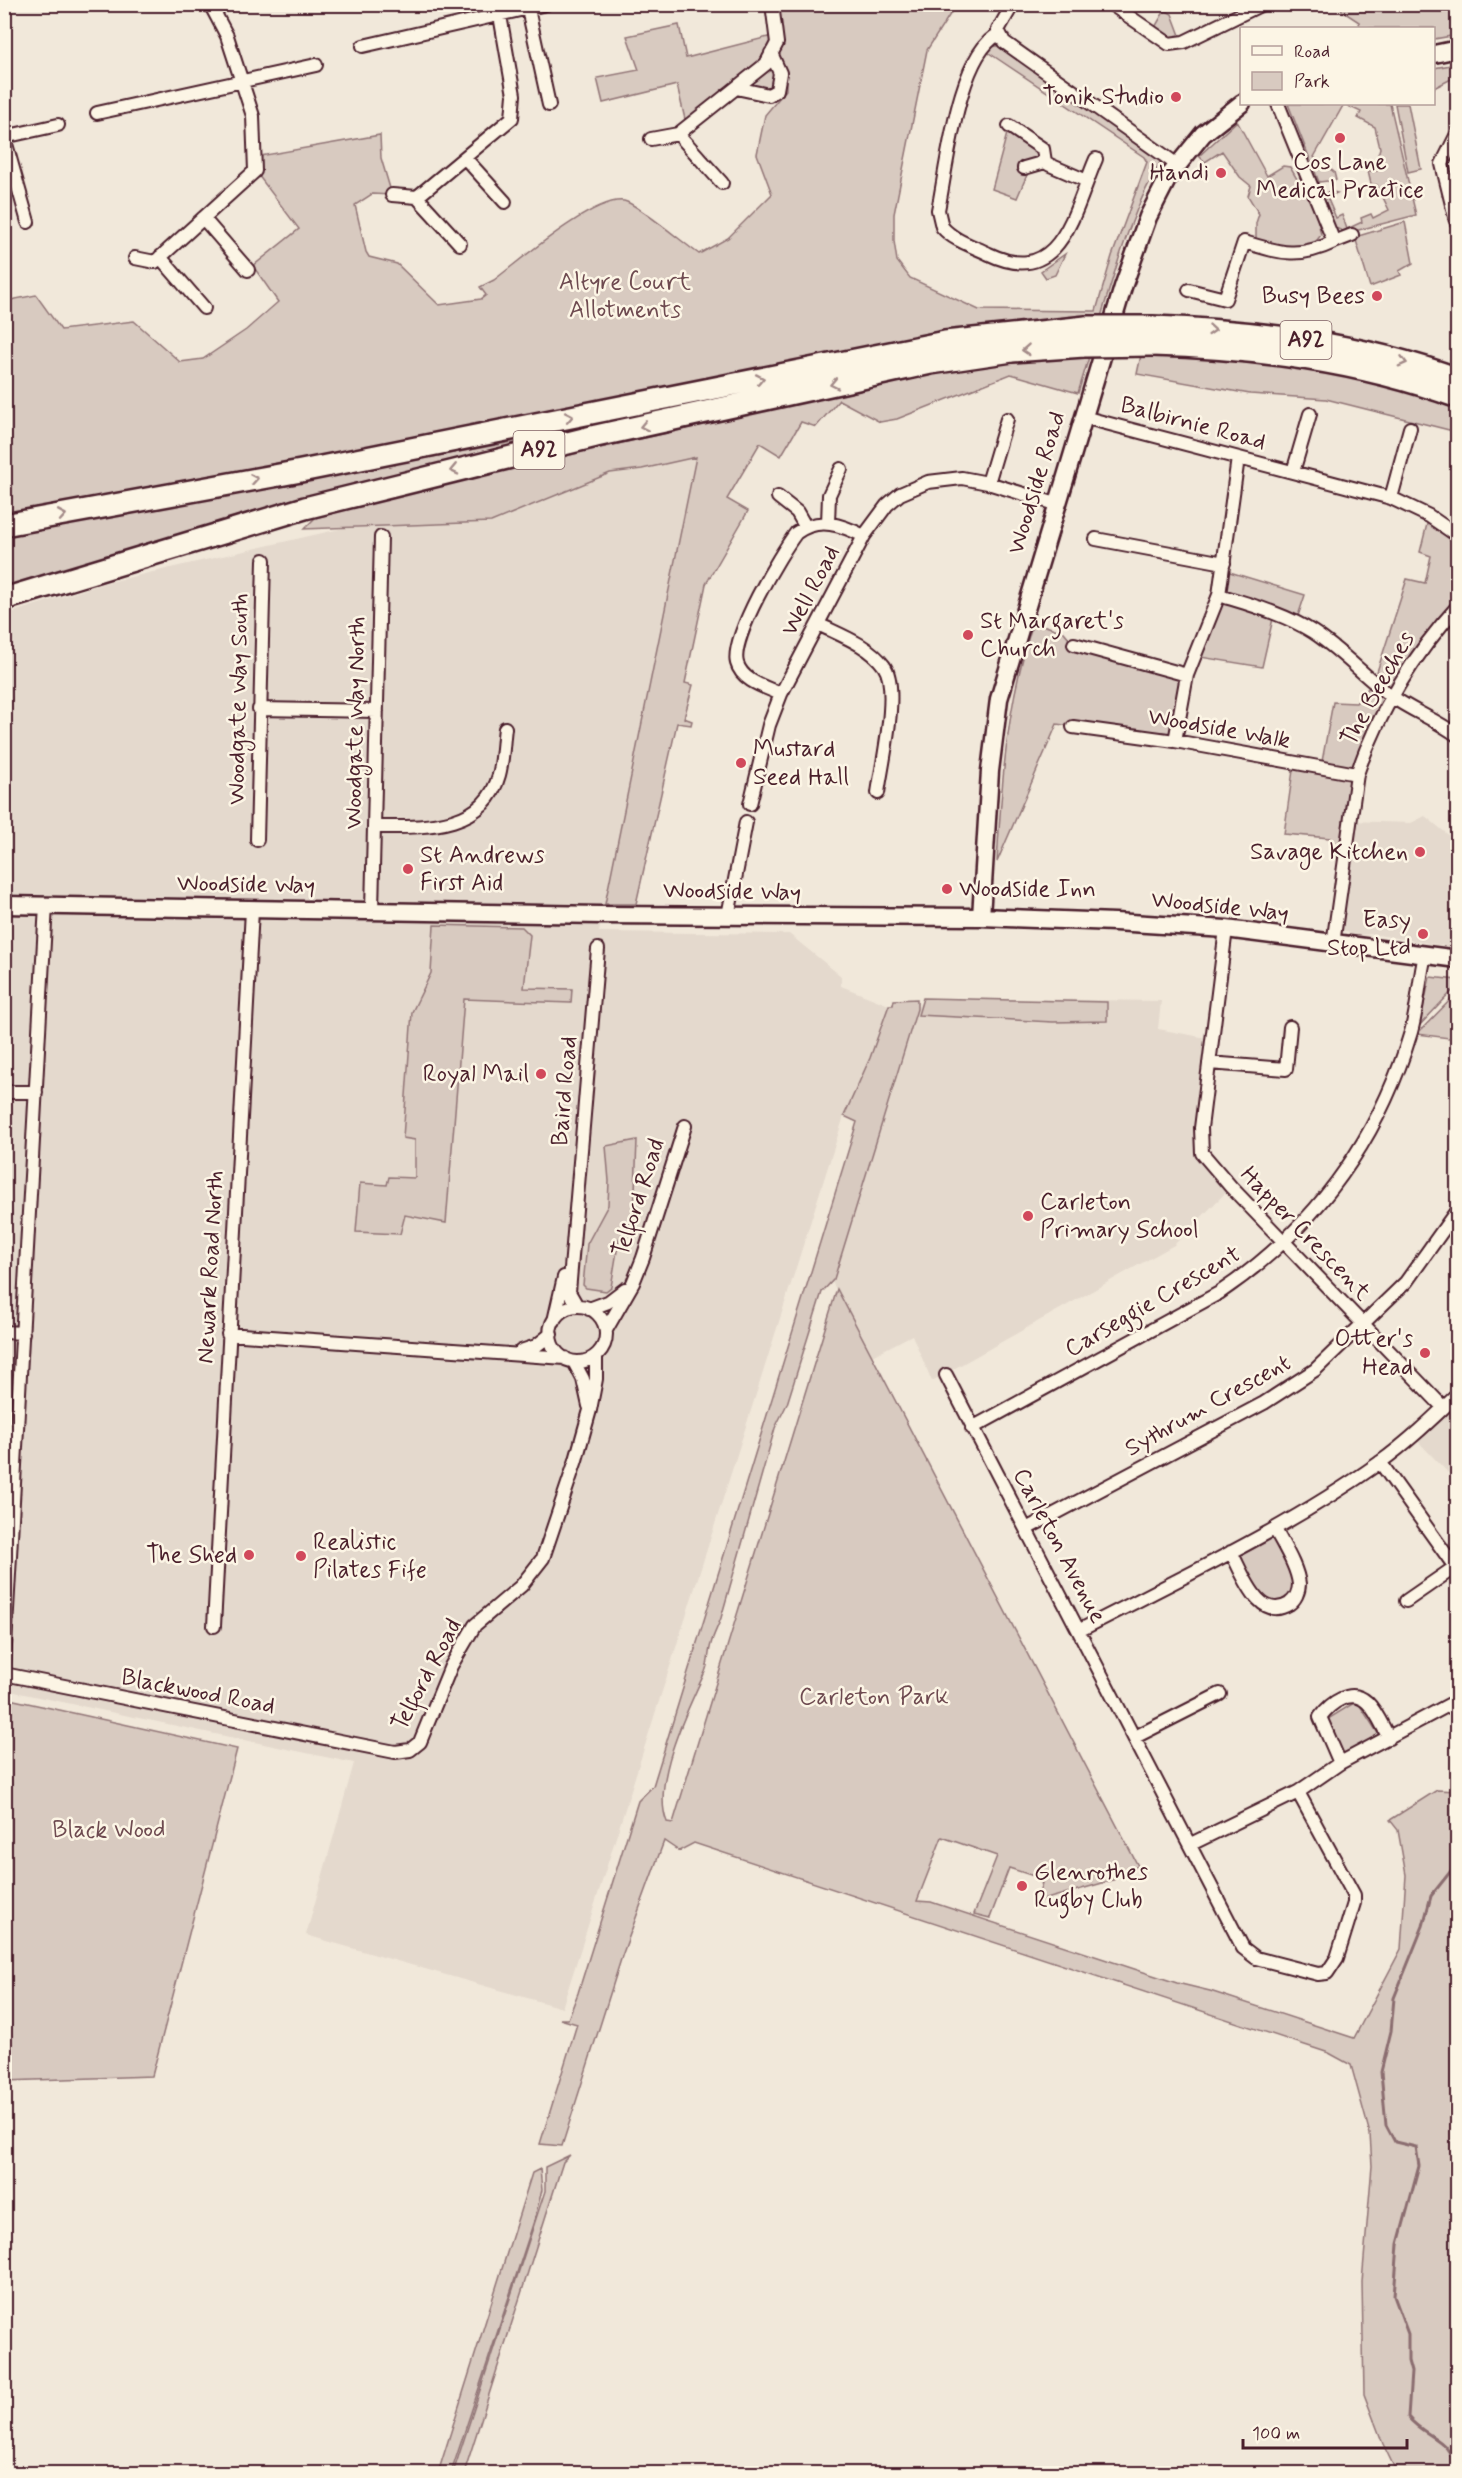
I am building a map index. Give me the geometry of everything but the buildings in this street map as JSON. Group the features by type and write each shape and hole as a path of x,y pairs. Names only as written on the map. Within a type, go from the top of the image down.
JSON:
{"highway":[{"name":"A92","path":"4,525 381,455 945,342 1085,336 1152,336 1200,329 1307,340 1388,358 1455,387"},
{"name":"A92","path":"4,599 305,508 584,439 931,363 1012,351 1085,336"}],"street":[{"path":"135,258 154,262 255,171 253,116 227,36 210,4"},
{"path":"363,46 500,9 528,9 546,4"},
{"path":"651,139 678,134 765,64 777,44 772,4"},
{"path":"1013,4 1000,25 999,34 1011,48 1176,164"},
{"path":"1112,5 1169,44 1184,42 1262,4"},
{"path":"417,197 512,118 514,95 500,9"},
{"path":"528,9 549,105"},
{"path":"999,34 986,42 967,73 938,218 946,232 962,242 1011,263 1034,267 1062,241 1096,159"},
{"path":"1435,54 1458,50"},
{"path":"736,88 769,95 777,90 780,73 771,53"},
{"path":"97,113 316,65"},
{"name":"Woodside Road","path":"981,917 990,771 998,705 1083,417 1148,217 1176,164 1203,134 1240,105"},
{"path":"1278,105 1334,242"},
{"path":"28,222 4,137 58,125"},
{"path":"1009,126 1043,149 1045,162"},
{"path":"1456,221 1442,164 1458,132"},
{"path":"678,134 722,183"},
{"path":"465,158 505,202"},
{"path":"1024,168 1045,162 1087,181"},
{"path":"392,195 417,197 460,244"},
{"path":"203,218 248,270"},
{"path":"1189,290 1225,299 1244,242 1272,250 1303,254 1352,235"},
{"path":"160,257 204,308"},
{"name":"Balbirnie Road","path":"1293,472 1310,414"},
{"name":"Balbirnie Road","path":"1083,417 1391,498 1429,516 1458,536"},
{"path":"988,483 1007,419"},
{"path":"1391,498 1410,428"},
{"path":"1175,741 1186,675 1219,595 1238,458"},
{"path":"828,523 829,495 841,469"},
{"name":"Well Road","path":"750,804 770,725 781,694 864,536 887,505 913,487 945,478 988,483 1056,504"},
{"path":"778,497 797,512 805,526"},
{"path":"781,694 745,676 737,663 735,652 741,630 783,553 796,533 805,526 828,523 848,528 864,536"},
{"name":"Woodgate Way North","path":"372,910 381,537"},
{"path":"1096,539 1224,563"},
{"name":"Woodgate Way South","path":"257,840 264,560"},
{"path":"1219,595 1274,614 1312,631 1357,665 1392,697 1437,721 1458,736"},
{"name":"The Beeches","path":"1333,944 1357,774 1392,697 1430,637 1458,606"},
{"path":"818,624 868,650 884,666 890,677 890,699 878,793"},
{"path":"1074,644 1186,675"},
{"path":"259,709 377,711"},
{"name":"Woodside Walk","path":"1073,727 1175,741 1357,774"},
{"path":"374,827 423,827 469,817 490,798 500,774 505,728"},
{"path":"728,916 746,822"},
{"name":"Woodside Way","path":"4,905 728,916 981,917 1141,923 1226,929 1458,959"},
{"path":"4,1664 46,905"},
{"name":"Newark Road North","path":"214,1626 252,910"},
{"name":"Happer Crescent","path":"1226,929 1200,1139 1202,1153 1443,1407"},
{"name":"Baird Road","path":"583,1307 569,1292 598,949"},
{"name":"Carseggie Crescent","path":"972,1428 1219,1293 1255,1269 1285,1243 1336,1185 1378,1112 1411,1032 1425,955"},
{"path":"1209,1063 1286,1069 1290,1027"},
{"path":"4,1092 36,1092"},
{"name":"Telford Road","path":"606,1330 633,1283 685,1126"},
{"name":"Sythrum Crescent","path":"1026,1529 1264,1403 1315,1370 1406,1282 1458,1209"},
{"name":"Baird Road","path":"552,1328 573,1237"},
{"name":"Telford Road","path":"583,1307 608,1302 633,1283"},
{"path":"228,1334 589,1360 596,1356 605,1343 606,1330 597,1314 583,1307 563,1311 536,1346 514,1353"},
{"path":"552,1328 555,1348 569,1360"},
{"path":"4,1332 23,1333"},
{"name":"Telford Road","path":"384,1749 405,1752 417,1745 452,1666 475,1625 520,1587 543,1558 590,1410 596,1379 596,1356"},
{"name":"Telford Road","path":"569,1360 583,1379 590,1410"},
{"name":"Carleton Avenue","path":"946,1375 1239,1940 1249,1954 1262,1960 1307,1972 1327,1972 1336,1958 1354,1903 1354,1895 1298,1792"},
{"path":"1080,1630 1275,1529 1380,1462 1458,1394"},
{"path":"1380,1462 1456,1566 1407,1601"},
{"path":"1231,1552 1260,1602 1273,1608 1286,1606 1296,1597 1299,1583 1275,1529"},
{"name":"Blackwood Road","path":"4,1674 384,1749"},
{"path":"1135,1737 1220,1694"},
{"path":"1340,1763 1320,1717 1338,1700 1347,1696 1361,1696 1367,1700 1389,1738"},
{"path":"1191,1844 1298,1792 1340,1763 1458,1700"}],"shaded area":[{"path":"696,457 599,932 789,934 841,976 841,986 889,1005 870,1058 844,1116 562,2008 306,1935 354,1763 5,1690 4,615 105,583 353,526 491,522 610,473 642,469"},
{"path":"1425,816 1457,842 1457,948 1372,934 1353,936 1346,931 1335,931 1350,821 1411,823"},
{"name":"Carleton Primary School","path":"923,998 1161,1001 1158,1029 1212,1039 1200,1139 1231,1187 1174,1245 932,1381 912,1335 872,1356 832,1282 917,1009"},
{"path":"1457,1393 1457,1480 1456,1481 1412,1435"}],"green space":[{"name":"Altyre Court Allotments","path":"777,5 956,5 927,50 894,214 894,241 897,261 910,278 979,310 1096,311 1112,256 1147,162 1144,157 986,51 990,47 1004,45 1164,156 1135,215 1100,320 5,515 5,301 36,295 61,330 134,321 180,362 203,359 246,330 278,302 253,266 299,229 255,171 254,157 380,135 381,158 392,195 372,194 355,205 366,252 369,257 397,264 439,305 481,299 486,295 480,287 494,280 579,217 615,201 627,202 635,206 699,254 728,238 772,194 757,154 765,115 786,90 786,72 779,53 783,40"},
{"path":"1341,5 1457,5 1457,35 1435,39 1435,27 1360,27 1359,22 1342,11"},
{"path":"1165,10 1172,14 1181,38 1173,40 1154,29"},
{"path":"679,25 686,58 776,35 777,90 736,88 687,128 677,85 603,103 597,78 639,70 627,36"},
{"path":"1457,64 1457,76 1435,87 1435,68"},
{"path":"1288,105 1343,105 1314,157 1334,172 1336,180 1319,182"},
{"path":"1346,105 1390,105 1416,215 1345,232 1333,227 1323,205 1325,194 1329,191 1337,193 1327,197 1336,218 1342,215 1347,229 1362,222 1361,218 1371,214 1373,218 1389,210 1377,185 1371,184 1368,171 1377,171 1383,166 1381,160 1377,158 1380,148 1375,127 1358,118 1361,112"},
{"path":"1395,105 1408,105 1421,169 1408,172"},
{"path":"1237,121 1267,176 1283,166 1290,167 1317,216 1321,235 1313,245 1276,246 1256,238 1256,223 1259,214 1248,196 1251,186 1240,177 1222,151 1205,162 1199,156"},
{"path":"1009,126 1044,157 1025,168 1027,175 1017,198 992,189"},
{"path":"1405,222 1413,263 1399,271 1401,275 1370,287 1355,237"},
{"path":"1065,254 1055,275 1046,278 1041,271"},
{"path":"1141,355 1301,362 1457,405 1457,432 1326,399 1250,394 1137,374"},
{"path":"1089,357 1078,393 1011,374 897,419 880,422 839,400 816,427 801,422 781,456 760,443 727,499 748,511 706,584 685,683 693,685 684,718 692,721 691,725 677,723 636,904 605,904 696,457 642,469 610,473 491,522 304,529 315,518 437,485 742,416 915,372 979,363"},
{"path":"550,435 5,590 5,536"},
{"path":"1429,516 1457,536 1457,606 1430,637 1362,759 1343,874 1330,838 1284,834 1294,763 1321,767 1333,702 1356,703 1374,681 1407,579 1425,583 1431,556 1420,552"},
{"path":"1223,570 1305,595 1296,622 1274,614 1262,667 1194,656"},
{"path":"1033,622 1064,632 1074,644 1187,675 1175,741 1057,724 997,862 1007,741 1017,682"},
{"path":"434,925 522,927 530,935 524,988 572,989 571,1003 464,999 446,1223 405,1215 400,1234 356,1232 360,1183 387,1185 389,1177 415,1178 415,1140 403,1138 412,1012 431,973"},
{"path":"1430,977 1457,980 1457,986 1419,1026"},
{"path":"1457,993 1457,1039 1417,1034"},
{"path":"923,998 1107,1002 1107,1021 1053,1022 918,1015"},
{"name":"Carleton Park","path":"917,999 917,1009 834,1279 822,1292 787,1404 775,1428 721,1618 710,1647 706,1669 674,1746 664,1787 663,1806 667,1822 673,1823 837,1289 1138,1866 1113,1880 1036,1902 1042,1883 1036,1881 1037,1877 1009,1868 990,1918 974,1914 997,1856 942,1837 917,1901 931,1902 1177,1983 1210,1991 1354,2038 1401,1949 1406,1875 1398,1830 1390,1820 1437,1790 1457,1791 1457,2473 1397,2473 1364,2394 1362,2282 1372,2166 1370,2134 1351,2065 1329,2053 694,1843 679,1851 664,1841 622,1956 562,2146 540,2144 577,2024 560,2019 568,2019 578,1993 638,1801 653,1786 857,1122 844,1116 870,1058 889,1005 893,1005 894,1000"},
{"path":"637,1140 634,1217 619,1239 611,1287 606,1291 586,1288 583,1285 587,1244 608,1205 609,1181 606,1146"},
{"path":"1273,1538 1291,1574 1293,1583 1291,1594 1277,1603 1262,1598 1238,1557"},
{"name":"Black Wood","path":"5,1698 237,1749 152,2076 5,2081"},
{"path":"1357,1701 1381,1738 1344,1757 1328,1719"},
{"path":"570,2155 563,2162 464,2473 453,2473 545,2191 545,2167"},
{"path":"540,2169 542,2190 534,2221 451,2473 438,2473 532,2173"}],"waterway":[{"path":"1456,2474 1454,2462 1444,2445 1408,2417 1411,2372 1408,2361 1408,2334 1394,2296 1398,2244 1419,2166 1416,2147 1395,2142 1386,2125 1381,2072 1391,2031 1394,1998 1423,1926 1431,1896 1458,1862"}],"place":[{"name":"Tonik Studio","path":"1176,97"},
{"name":"Cos Lane Medical Practice","path":"1340,138"},
{"name":"Handi","path":"1221,173"},
{"name":"Busy Bees","path":"1377,296"},
{"name":"St Margaret's Church","path":"968,635"},
{"name":"Mustard Seed Hall","path":"741,763"},
{"name":"Savage Kitchen","path":"1420,852"},
{"name":"St Andrews First Aid","path":"408,869"},
{"name":"Woodside Inn","path":"947,889"},
{"name":"Easy Stop Ltd","path":"1423,934"},
{"name":"Royal Mail","path":"541,1074"},
{"name":"Carleton Primary School","path":"1028,1216"},
{"name":"Otter's Head","path":"1425,1353"},
{"name":"The Shed","path":"249,1555"},
{"name":"Realistic Pilates Fife","path":"301,1556"},
{"name":"Glenrothes Rugby Club","path":"1022,1886"}]}
